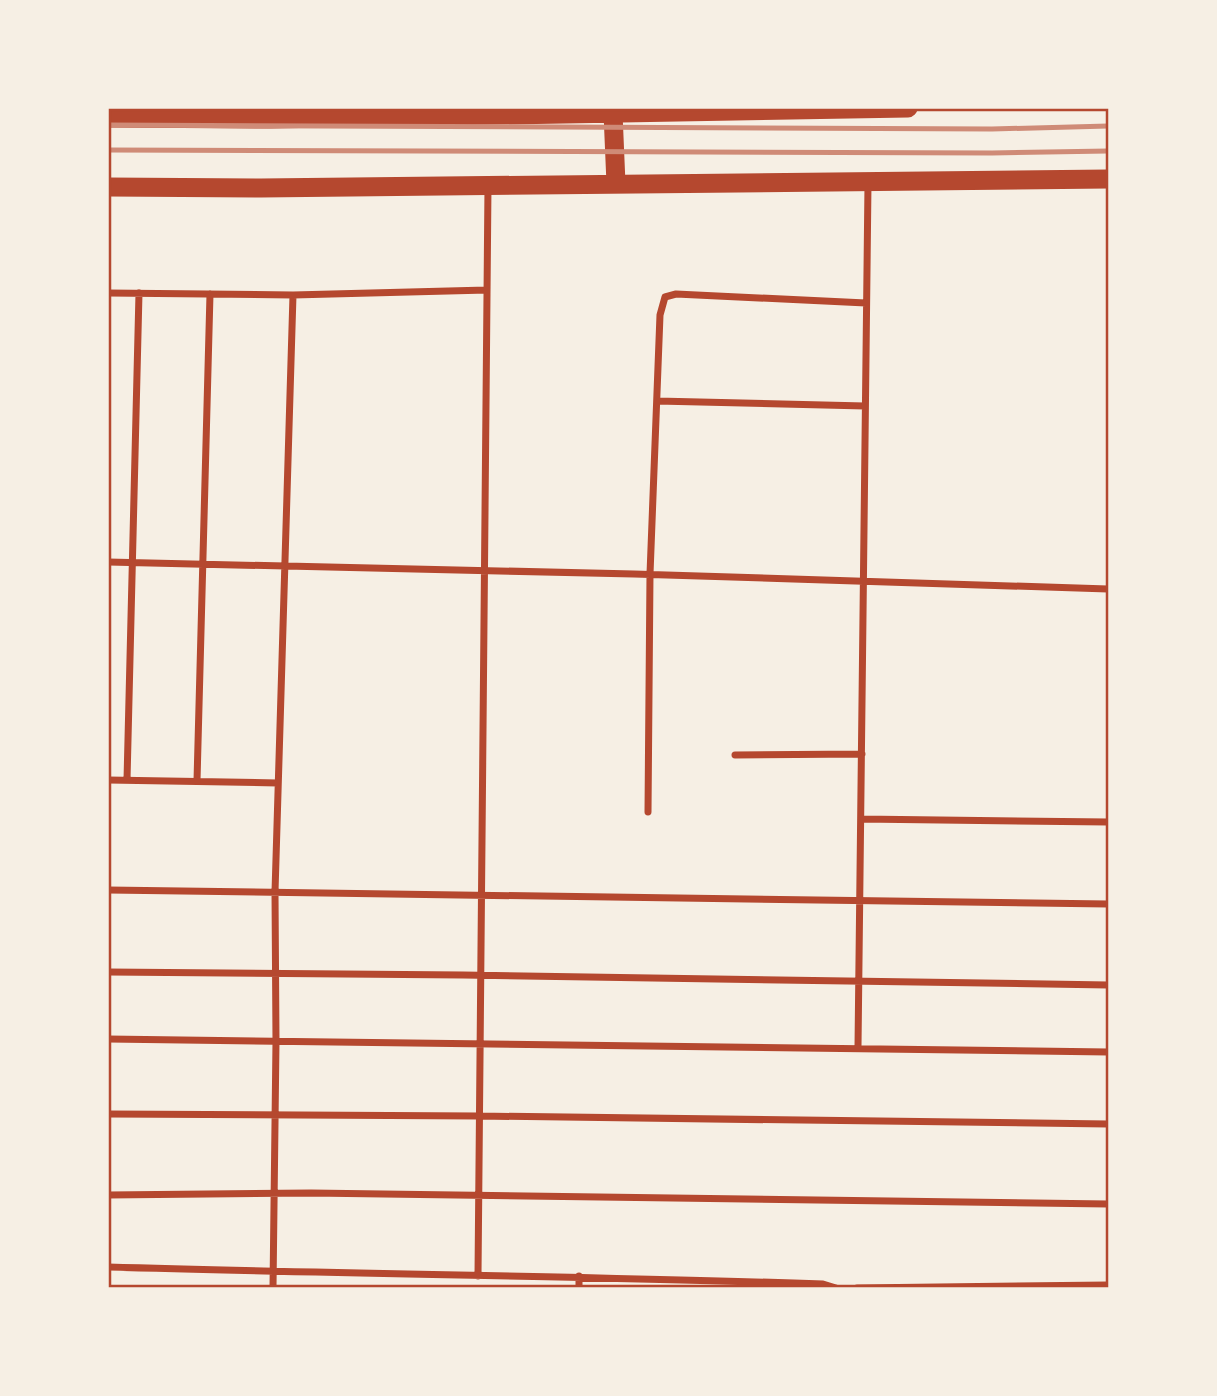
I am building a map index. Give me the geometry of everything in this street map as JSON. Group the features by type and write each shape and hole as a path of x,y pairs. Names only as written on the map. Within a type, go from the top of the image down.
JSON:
{"highway":[{"path":"108,118 193,113 613,113 663,110 908,108"},
{"path":"613,113 616,184"},
{"path":"108,187 261,188 1108,179"}],"street":[{"path":"858,1047 868,181"},
{"path":"478,1276 488,186"},
{"path":"108,293 293,295 487,290"},
{"path":"127,780 139,293"},
{"path":"197,781 210,294"},
{"path":"648,812 650,575 660,315 665,297 676,294 866,303"},
{"path":"273,1287 276,1115 275,892 293,295"},
{"path":"657,401 865,407"},
{"path":"108,562 1108,589"},
{"path":"734,755 862,754"},
{"path":"108,780 278,783"},
{"path":"861,819 1108,822"},
{"path":"108,890 1108,904"},
{"path":"108,972 1108,985"},
{"path":"108,1039 1108,1052"},
{"path":"108,1114 1108,1124"},
{"path":"108,1195 479,1195 1108,1204"},
{"path":"108,1267 579,1276 823,1284 835,1287"},
{"path":"579,1276 579,1287"},
{"path":"857,1287 1108,1285"}],"railway":[{"path":"108,125 992,129 1108,126"},
{"path":"108,150 992,153 1108,151"}]}
